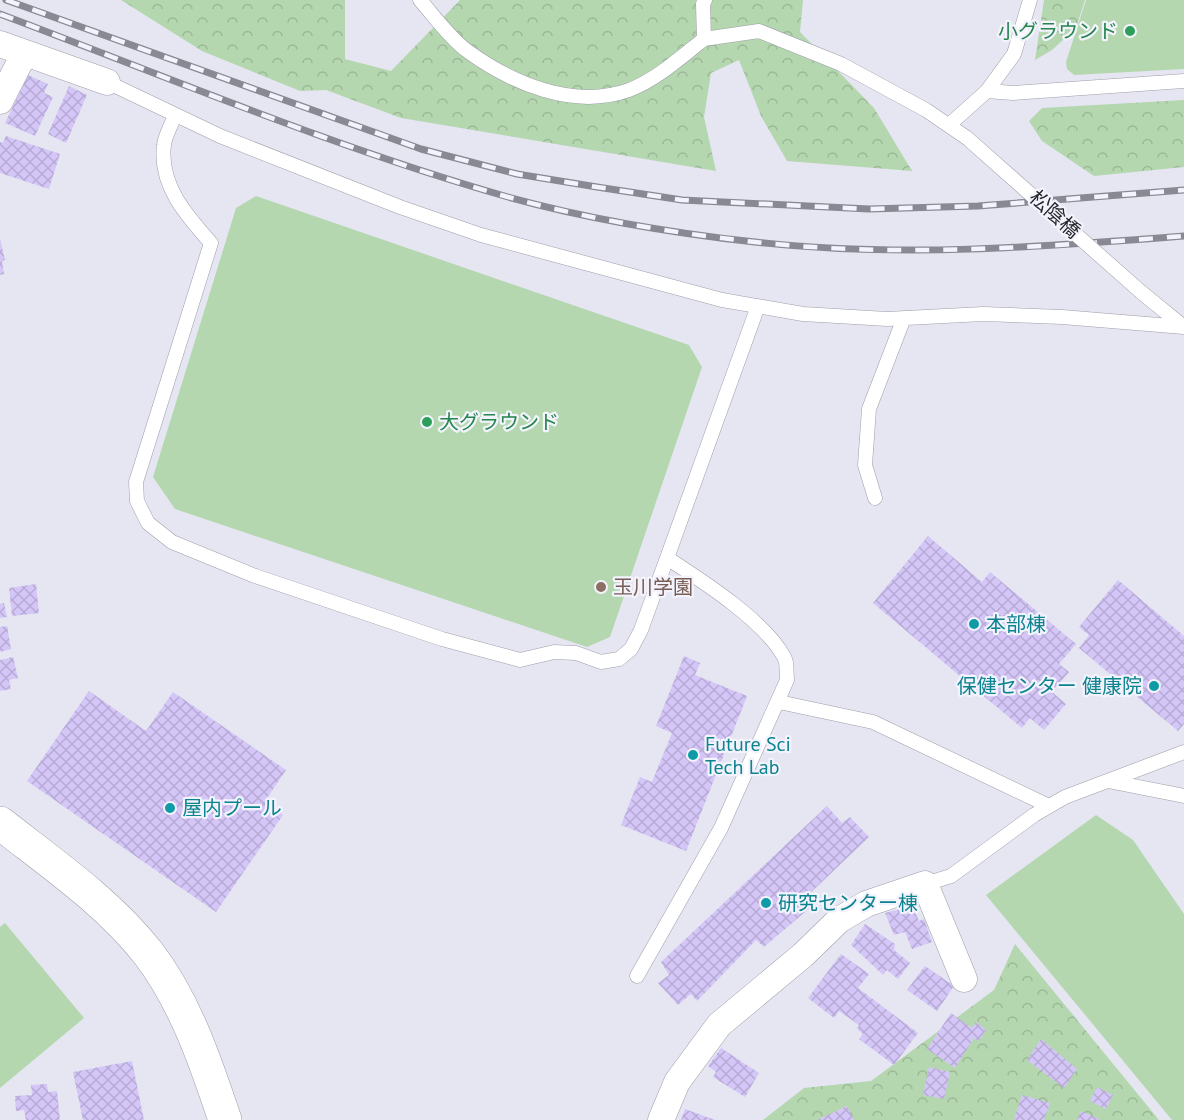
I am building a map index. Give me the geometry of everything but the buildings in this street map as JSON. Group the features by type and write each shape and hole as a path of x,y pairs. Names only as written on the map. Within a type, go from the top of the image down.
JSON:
{"street":[{"path":"0,44 107,82"},
{"path":"0,101 24,54"},
{"path":"0,823 97,902 137,940 162,973 180,1005 225,1120"},
{"path":"661,1120 677,1082 718,1025 803,954 839,920 866,904 925,884 964,979"}],"lane":[{"path":"420,0 465,49 516,81 564,95 598,96 629,90 663,70 704,39 703,4 705,0"},
{"path":"950,124 987,91 1014,54 1030,0"},
{"name":"松陰橋","path":"704,39 759,31 841,64 950,124 997,162 1141,292 1184,327"},
{"path":"987,91 1013,93 1184,81"},
{"path":"107,82 220,136 481,235 701,295 803,314 904,318 983,314 1062,317 1184,327"},
{"path":"175,115 164,145 165,175 183,212 211,243 136,482 137,501 148,523 172,542 255,576 442,639 520,660 554,652 576,654 601,662 619,659 631,649 641,630 758,306"},
{"path":"875,498 865,465 869,409 904,318"},
{"path":"637,976 721,828 787,680 786,659 774,642 721,593 667,558"},
{"path":"778,702 873,723 1049,806"},
{"path":"925,884 951,876 1065,797 1184,752"},
{"path":"1108,781 1184,796"}],"green space":[{"path":"121,0 345,0 345,59 391,71 460,0 803,0 800,32 874,108 912,171 787,161 761,116 739,60 711,73 704,117 716,171 401,118 326,90 300,91 202,51"},
{"path":"1044,0 1085,0 1076,28 1052,50 1035,60"},
{"name":"小グラウンド","path":"1086,0 1184,0 1184,69 1074,75 1067,69 1066,62"},
{"path":"1184,100 1184,167 1094,176 1042,141 1029,121 1042,108"},
{"name":"大グラウンド","path":"256,196 689,345 702,367 610,637 587,647 175,509 153,477 236,208"},
{"path":"1096,815 1133,840 1184,914 1184,1120 1172,1120 986,895"},
{"path":"5,923 84,1018 0,1088 0,927"},
{"path":"1015,944 1159,1120 763,1120 804,1088 871,1081 994,990"}],"railway":[{"path":"6,0 421,149 517,174 597,187 682,200 869,209 978,206 1184,190"},
{"path":"0,14 379,157 508,197 631,224 755,242 862,249 1023,247 1184,236"}],"place":[{"name":"小グラウンド","path":"1130,31"},
{"name":"大グラウンド","path":"427,422"},
{"name":"玉川学園","path":"601,587"},
{"name":"本部棟","path":"974,624"},
{"name":"保健センター 健康院","path":"1154,686"},
{"name":"Future Sci Tech Lab","path":"693,755"},
{"name":"屋内プール","path":"170,808"},
{"name":"研究センター棟","path":"766,903"}]}
